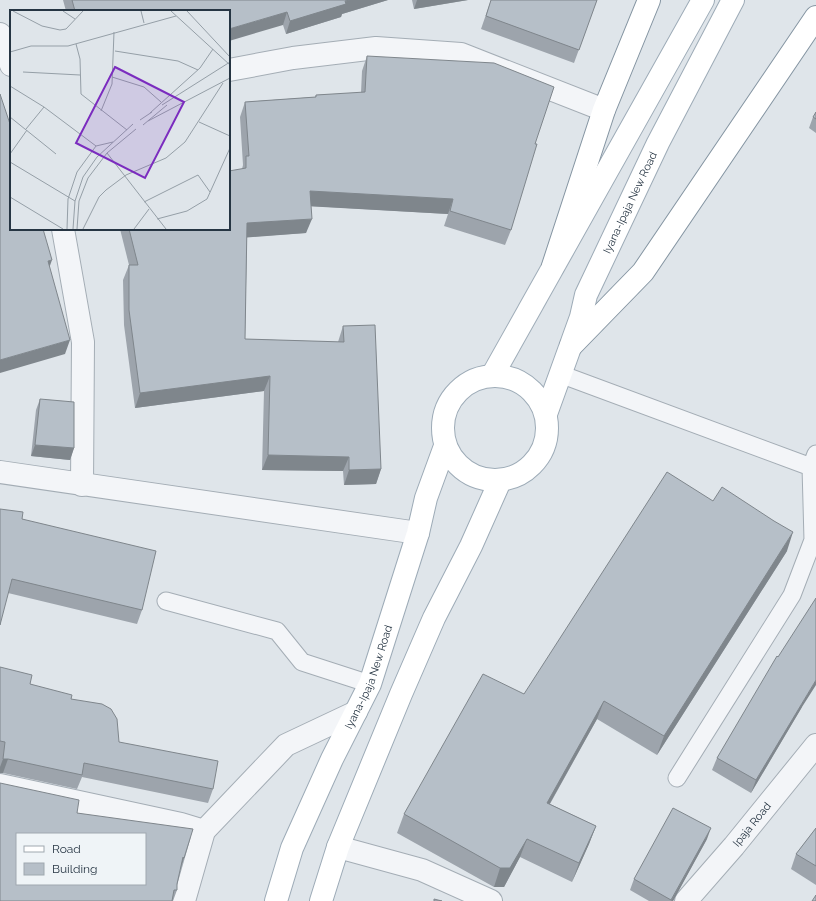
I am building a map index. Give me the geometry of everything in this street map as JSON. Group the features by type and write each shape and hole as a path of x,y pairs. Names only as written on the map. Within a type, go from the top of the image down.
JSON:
{"main road":[{"path":"554,266 604,110 649,0"},
{"path":"492,376 703,0"},
{"name":"Iyana-Ipaja New Road","path":"546,414 582,317 586,295 658,143 733,0"},
{"path":"571,346 643,272 816,17"},
{"path":"492,376 504,376 516,380 535,394 546,414 547,432 543,450 532,465 518,476 500,481 483,480 466,473 454,462 445,446 442,427 446,408 457,392 473,381 492,376"},
{"name":"Iyana-Ipaja New Road","path":"276,901 292,848 332,759 370,684 418,533 426,498 445,446"},
{"path":"321,901 338,847 434,618 471,546 500,481"}],"street":[{"path":"0,34 10,62"},
{"path":"230,70 293,58 376,48 461,54 604,110"},
{"path":"63,230 83,342 82,485"},
{"path":"0,472 418,533"},
{"path":"184,901 204,831 286,745 356,712"},
{"name":"Ipaja Road","path":"686,901 734,846 816,745"},
{"path":"0,785 204,831"},
{"path":"338,847 422,870 491,901"}],"lane":[{"path":"560,374 814,461 813,540 792,595 678,778"},
{"path":"166,601 277,631 302,662 370,684"}],"building":[{"path":"72,0 350,0 345,1 346,4 290,21 287,12 230,29 230,10 75,10"},
{"path":"491,0 597,0 579,50 486,16"},
{"path":"367,56 494,63 554,87 535,144 537,144 511,230 450,211 453,199 310,191 312,219 247,223 245,339 344,342 343,326 375,325 381,469 349,470 349,457 268,455 270,376 140,393 129,310 129,265 138,265 129,230 230,230 230,171 246,168 246,156 249,156 245,102 365,92"},
{"path":"0,94 10,124 10,230 43,230 52,260 48,261 70,340 0,360"},
{"path":"816,112 816,119 813,117"},
{"path":"40,399 74,402 74,448 35,445"},
{"path":"667,472 713,501 722,487 793,532 664,736 604,701 547,803 596,826 579,863 527,839 510,868 500,868 404,814 483,674 524,694"},
{"path":"0,509 23,512 22,519 156,551 142,610 12,579 0,625"},
{"path":"816,598 816,680 756,780 717,758 777,656 778,657"},
{"path":"0,667 32,675 30,684 72,695 71,699 102,704 111,709 117,719 119,742 218,761 213,789 84,763 82,775 3,759 5,742 0,741"},
{"path":"0,783 79,800 77,813 193,829 184,858 183,857 177,890 174,890 172,901 0,901"},
{"path":"673,808 711,828 671,900 634,879"},
{"path":"816,828 816,866 796,854"},
{"path":"816,895 816,901 812,901"}]}
